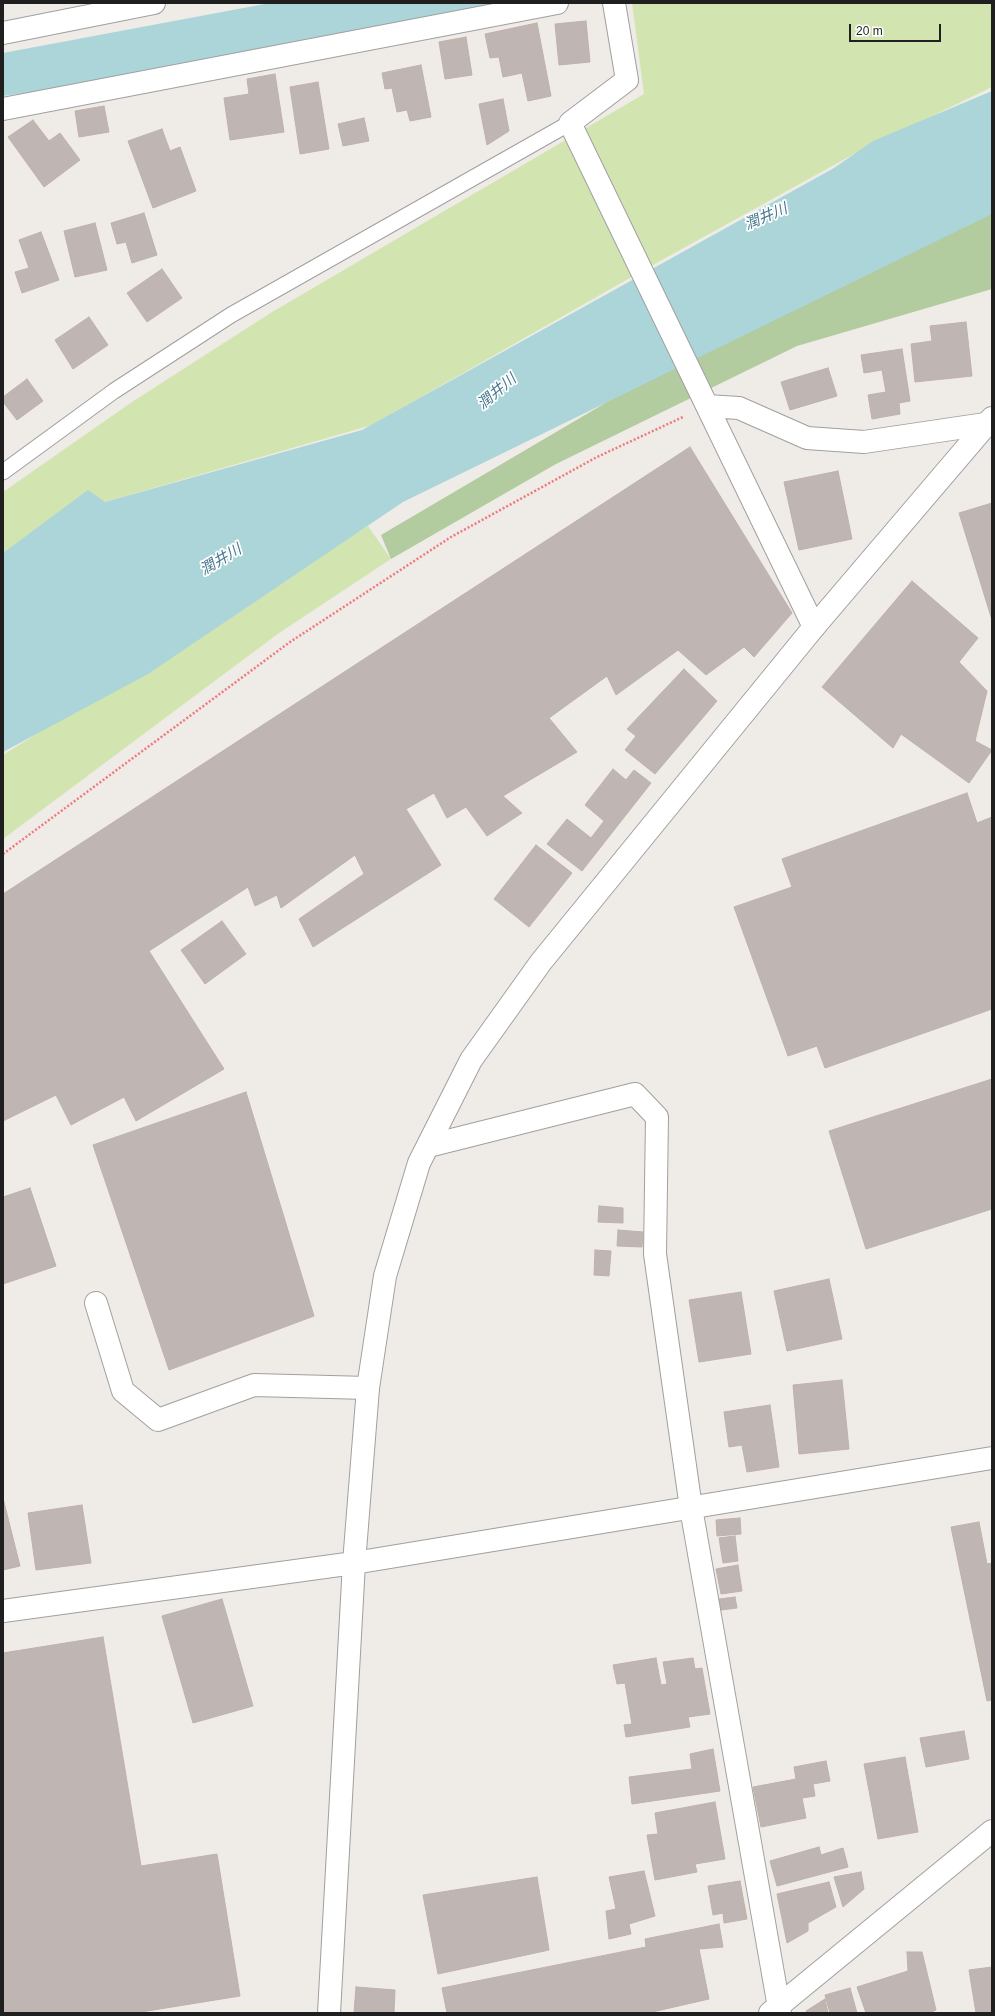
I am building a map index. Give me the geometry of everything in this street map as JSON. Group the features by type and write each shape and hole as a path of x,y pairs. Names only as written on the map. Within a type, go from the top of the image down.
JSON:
{"street":[{"path":"3,33 154,3"},
{"path":"3,109 557,3"},
{"path":"614,3 627,80 570,123 814,627"},
{"path":"707,406 739,408 807,438 864,442 991,421"},
{"path":"329,2013 354,1563 368,1388 384,1276 419,1164 471,1060 541,962 814,627 991,421"},
{"path":"428,1146 635,1094 658,1117 655,1254 691,1508 776,2011"},
{"path":"96,1303 124,1391 158,1420 254,1385 368,1388"},
{"path":"3,1610 354,1563 992,1458"},
{"path":"776,2011 992,1831"}],"lane":[{"path":"3,472 114,391 231,315 570,123"}],"path":[{"path":"3,854 290,642 451,536 597,457 707,406"}],"green space":[{"path":"632,3 992,3 992,87 854,154 642,271 372,425 105,502 3,559 3,492 132,402 272,312 644,94"},
{"path":"992,213 992,289 797,346 556,464 391,559 381,535 755,315"},
{"path":"368,526 391,559 279,633 3,839 3,755"}],"water":[{"path":"270,3 511,3 390,24 264,59 3,96 3,53"},
{"name":"潤井川","path":"992,91 992,214 403,502 148,674 3,752 3,553 88,490 105,502 362,430 834,168 873,141"}],"building":[{"path":"586,21 590,62 559,65 555,24"},
{"path":"537,23 551,96 528,101 522,73 503,77 499,57 490,58 485,34"},
{"path":"466,37 472,75 445,79 439,42"},
{"path":"421,65 431,117 410,121 407,110 397,112 392,88 385,89 382,73"},
{"path":"275,74 284,132 230,140 224,98 249,94 247,79"},
{"path":"318,82 329,149 300,154 290,87"},
{"path":"503,99 509,131 487,145 479,104"},
{"path":"104,106 109,132 79,137 75,111"},
{"path":"364,118 369,141 343,146 338,124"},
{"path":"33,120 49,141 60,133 80,160 44,187 8,137"},
{"path":"162,129 170,151 180,147 196,191 153,208 128,141"},
{"path":"144,213 157,255 132,263 126,242 117,244 111,223"},
{"path":"95,223 107,270 75,277 64,231"},
{"path":"41,232 59,280 22,293 15,272 29,268 19,240"},
{"path":"162,269 182,298 147,322 127,293"},
{"path":"89,317 108,345 73,369 55,340"},
{"path":"966,322 972,376 915,382 911,344 932,341 930,326"},
{"path":"902,349 910,401 899,403 900,414 872,419 868,395 886,392 882,370 864,373 861,355"},
{"path":"828,368 837,396 790,410 781,382"},
{"path":"27,379 43,401 17,420 3,402 3,397"},
{"path":"690,447 792,613 754,657 744,647 706,675 678,650 616,695 607,676 549,718 577,752 503,796 522,813 487,836 466,807 447,818 434,793 406,809 441,865 313,947 299,919 364,874 355,855 281,908 277,895 255,906 248,887 149,951 224,1069 136,1121 124,1097 71,1125 56,1095 3,1121 3,894"},
{"path":"838,471 852,539 799,550 784,482"},
{"path":"992,503 992,620 959,513"},
{"path":"912,581 978,638 959,662 987,691 975,741 992,750 969,783 901,734 893,748 822,687"},
{"path":"684,669 717,701 655,774 625,750 636,736 627,729"},
{"path":"613,769 626,780 634,770 651,783 582,871 547,844 567,819 591,838 604,821 585,805"},
{"path":"967,793 977,823 992,817 992,1009 825,1068 817,1046 788,1056 734,907 792,887 782,859"},
{"path":"536,845 572,873 529,927 494,899"},
{"path":"222,921 246,954 205,984 181,950"},
{"path":"992,1079 992,1209 866,1249 829,1131"},
{"path":"246,1092 314,1316 169,1370 93,1145"},
{"path":"30,1188 56,1266 3,1284 3,1197"},
{"path":"599,1206 623,1208 623,1223 598,1222"},
{"path":"618,1230 643,1232 642,1247 617,1246"},
{"path":"595,1250 611,1251 609,1276 594,1275"},
{"path":"829,1279 842,1339 787,1351 774,1291"},
{"path":"741,1292 751,1354 699,1362 689,1300"},
{"path":"842,1380 849,1449 799,1454 793,1385"},
{"path":"770,1405 779,1467 747,1472 742,1445 729,1447 724,1412"},
{"path":"3,1498 20,1566 3,1570"},
{"path":"82,1505 91,1563 36,1570 28,1513"},
{"path":"740,1518 741,1534 717,1536 716,1520"},
{"path":"979,1522 987,1564 992,1563 992,1700 987,1701 951,1527"},
{"path":"735,1536 738,1561 723,1563 719,1538"},
{"path":"738,1565 742,1591 721,1594 716,1569"},
{"path":"735,1597 737,1608 721,1610 719,1599"},
{"path":"222,1599 253,1706 193,1723 162,1616"},
{"path":"103,1637 141,1866 217,1854 240,1996 135,2013 3,2013 3,1653"},
{"path":"656,1658 661,1685 667,1684 663,1662 693,1658 695,1669 702,1668 710,1714 688,1717 690,1727 626,1737 624,1725 632,1724 625,1683 617,1684 613,1665"},
{"path":"964,1731 969,1759 926,1767 920,1738"},
{"path":"713,1749 720,1791 632,1804 629,1777 692,1769 690,1754"},
{"path":"905,1757 918,1832 878,1839 864,1764"},
{"path":"826,1761 830,1781 813,1784 815,1796 802,1798 806,1818 761,1827 753,1787 796,1779 794,1767"},
{"path":"715,1802 725,1859 695,1864 697,1872 655,1880 647,1835 658,1834 655,1813"},
{"path":"819,1847 821,1855 843,1848 848,1867 777,1886 770,1861"},
{"path":"644,1871 655,1916 629,1924 631,1934 609,1939 606,1911 616,1909 609,1877"},
{"path":"861,1872 864,1889 843,1907 834,1877"},
{"path":"537,1877 549,1950 438,1974 423,1895"},
{"path":"740,1881 747,1919 724,1923 723,1913 713,1915 708,1886"},
{"path":"829,1882 836,1907 808,1923 808,1931 787,1943 777,1894"},
{"path":"719,1924 723,1947 699,1949 709,1999 648,2013 447,2013 442,1988 646,1947 645,1939"},
{"path":"907,1952 922,1952 936,2010 929,2013 866,2013 857,1987 908,1971"},
{"path":"992,1967 992,2013 976,2013 969,1970"},
{"path":"356,1987 395,1990 394,2013 354,2013"},
{"path":"850,1988 857,2013 830,2013 825,1995"},
{"path":"825,1999 828,2013 807,2013 806,2011"}]}
